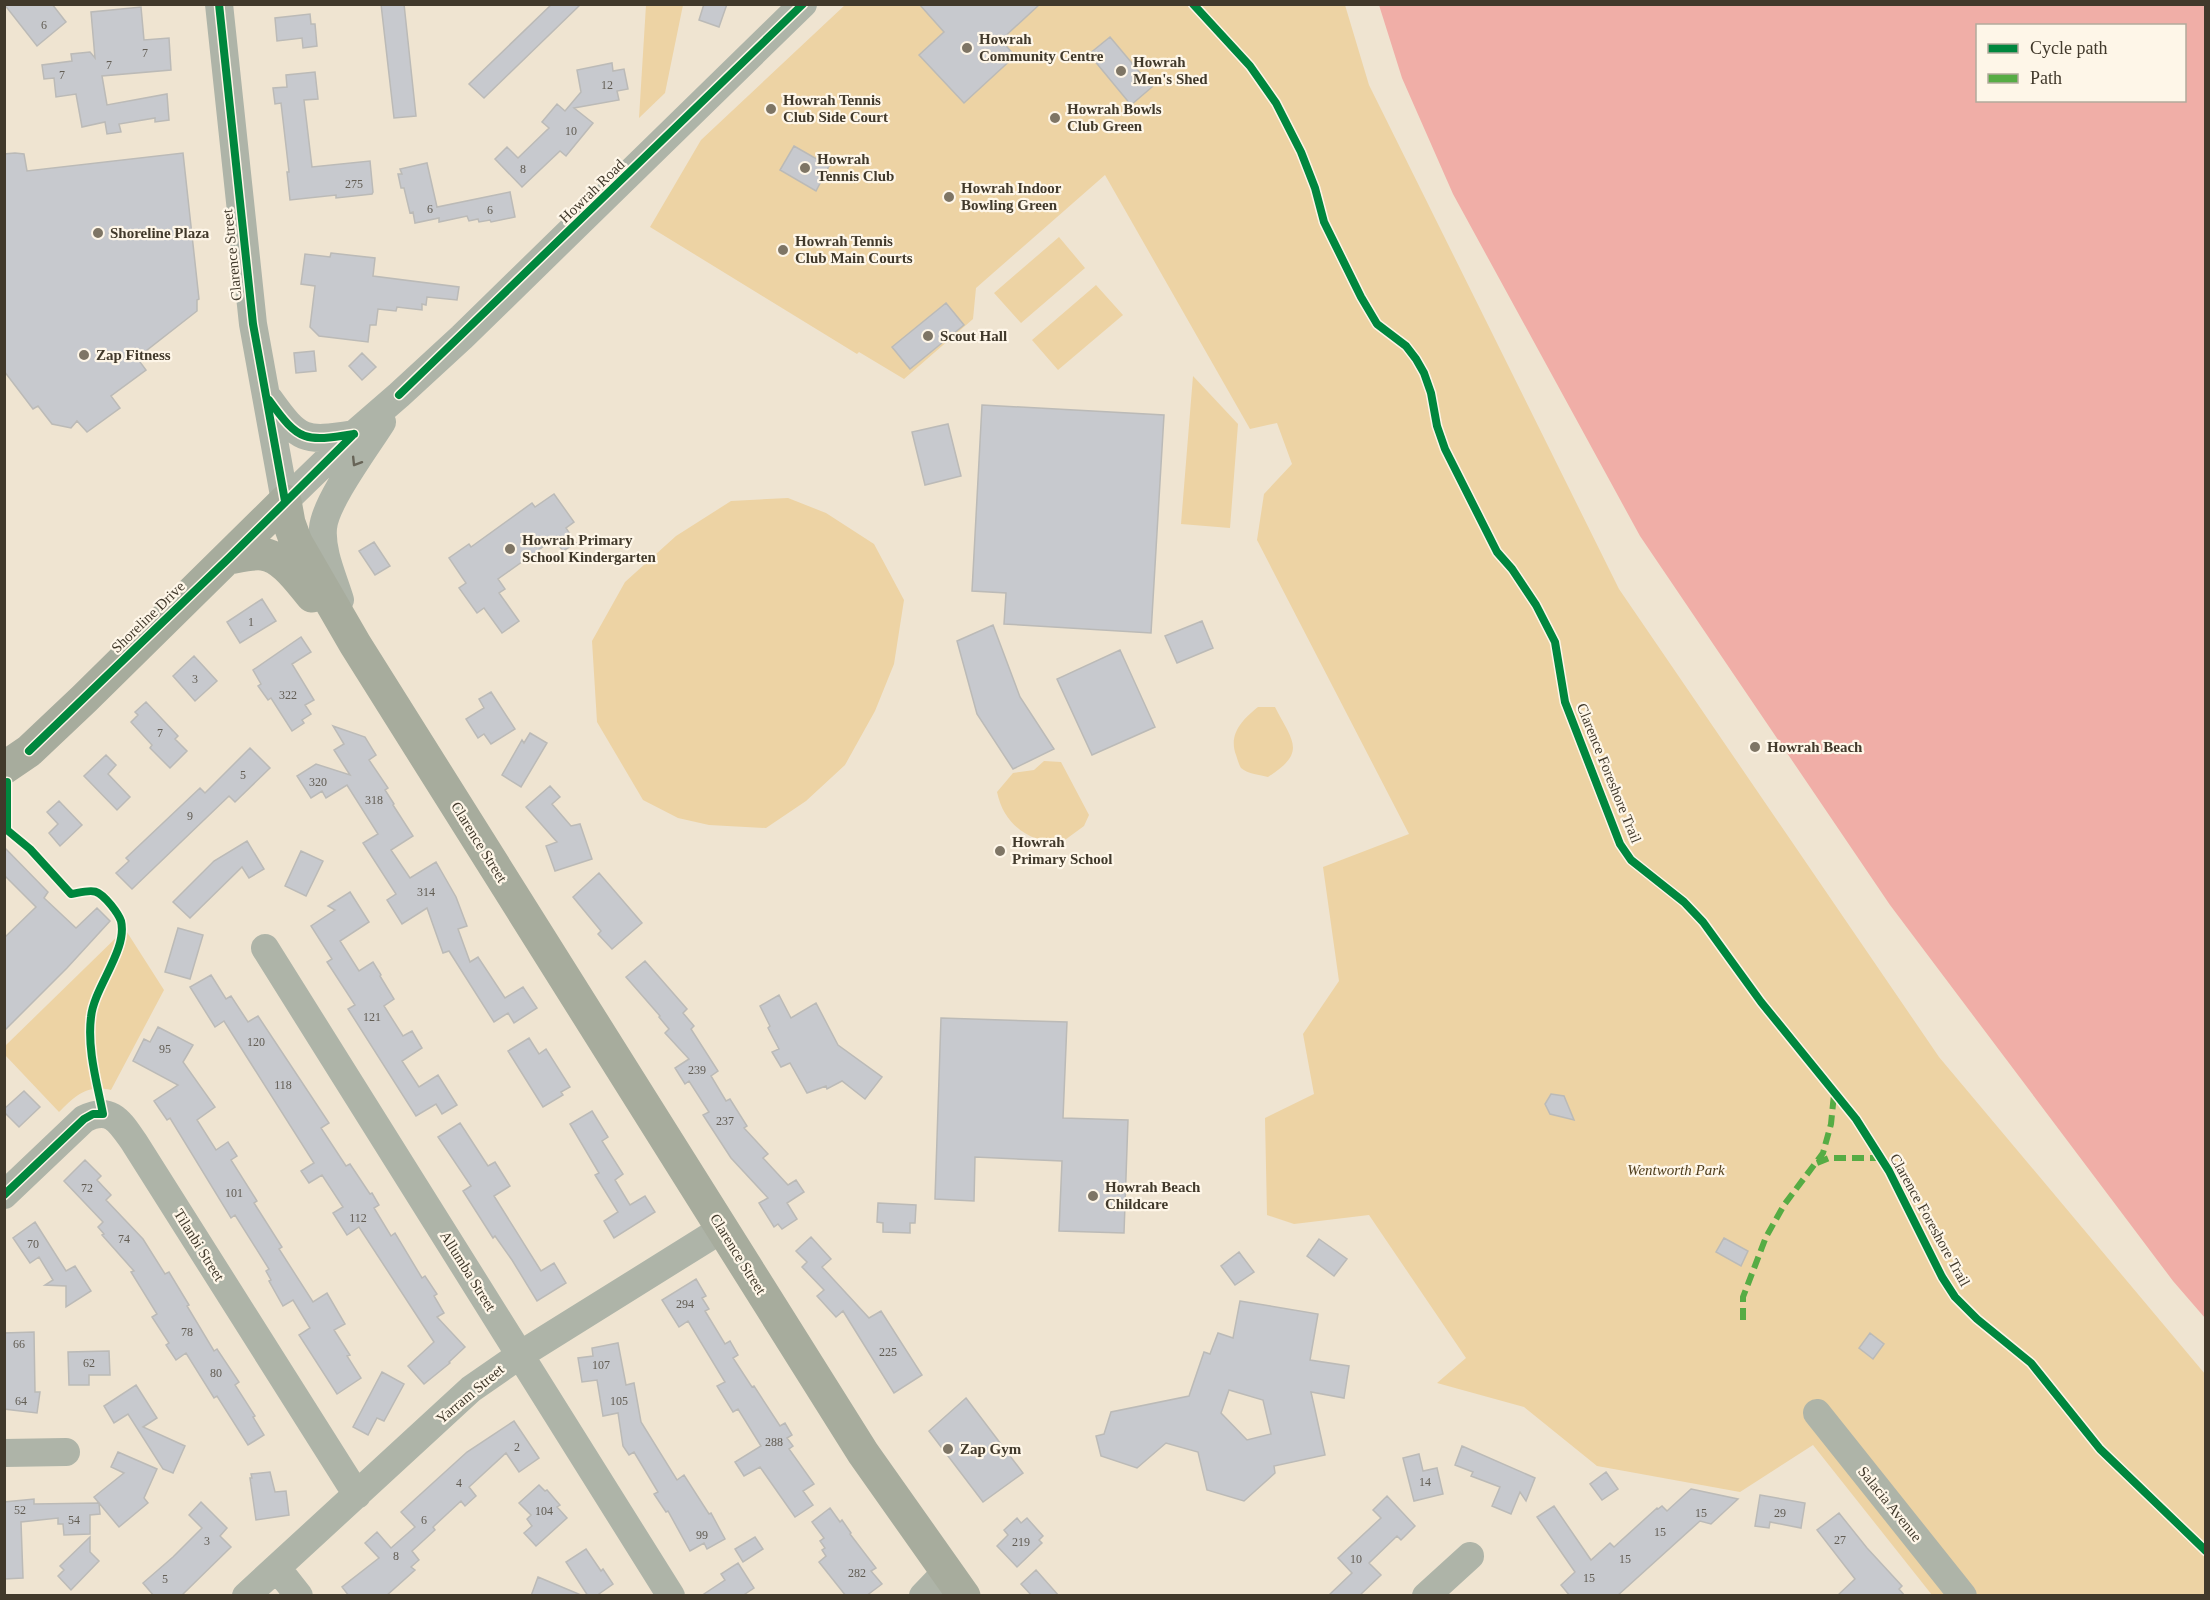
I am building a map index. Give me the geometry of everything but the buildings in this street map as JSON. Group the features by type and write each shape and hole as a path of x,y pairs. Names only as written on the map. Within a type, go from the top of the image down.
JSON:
{"main road":[{"name":"Shoreline Drive","path":"4,786 17,760 229,558 285,501"},
{"name":"Clarence Street","path":"285,501 289,524 296,542 355,644 863,1453 955,1584"},
{"path":"229,558 263,554 279,561 355,644"}],"street":[{"name":"Clarence Street","path":"219,4 253,324 285,501"},
{"name":"Howrah Road","path":"285,501 354,434 399,395 803,4"},
{"path":"266,395 294,430 304,436 319,440 354,434"},
{"path":"355,644 325,554 323,527 334,498 399,395"},
{"name":"Allumba Street","path":"265,948 671,1596"},
{"name":"Tilanbi Street","path":"4,1195 84,1119 93,1114 113,1116 134,1142 357,1495"},
{"name":"Yarram Street","path":"246,1596 471,1389 520,1354 722,1229"},
{"name":"Salacia Avenue","path":"1817,1413 1963,1596"},
{"path":"4,1453 66,1452"},
{"path":"1426,1596 1470,1556"},
{"path":"277,1568 299,1596"},
{"path":"924,1596 955,1584"}],"green space":[{"path":"646,5 683,5 665,93 639,118"},
{"name":"Wentworth Park","path":"845,5 1345,5 1369,85 1619,589 1939,1057 2205,1374 2205,1595 1932,1595 1813,1445 1740,1492 1597,1466 1524,1407 1437,1383 1466,1358 1369,1215 1294,1224 1267,1215 1265,1118 1314,1094 1303,1034 1339,981 1323,867 1409,834 1257,540 1264,494 1292,464 1277,423 1250,429 1105,175 976,288 973,319 904,379 859,352 857,354 650,227 701,140"},
{"path":"1059,237 1085,268 1021,323 994,293"},
{"path":"1096,285 1123,315 1058,370 1032,340"},
{"path":"1193,376 1238,424 1230,528 1181,524"},
{"path":"788,498 826,513 874,544 904,600 894,664 875,711 845,765 806,801 766,828 709,825 678,818 643,800 597,722 592,641 625,582 676,536 731,501"},
{"path":"1258,707 1275,707 1293,746 1288,760 1268,777 1241,768 1234,747 1238,728"},
{"path":"1044,761 1061,762 1089,815 1084,826 1058,845 1036,839 1019,829 1005,813 997,792 1013,773 1034,770"},
{"path":"125,929 164,990 111,1090 88,1090 76,1096 59,1112 5,1055 5,1046"}],"shaded area":[{"path":"1379,5 2205,5 2205,1318 2173,1281 1890,905 1640,536 1453,194 1402,78"}],"marked path":[{"path":"1743,1320 1743,1297 1766,1237 1784,1205 1823,1153 1831,1124 1834,1094"},
{"path":"1817,1163 1829,1158 1881,1158"}],"cycle path":[{"path":"219,4 253,324 285,501"},
{"path":"399,395 803,4"},
{"name":"Clarence Foreshore Trail","path":"1193,4 1250,66 1276,103 1301,152 1315,188 1324,222 1361,297 1377,324 1406,346 1424,373 1445,449 1497,552 1512,569 1536,605 1555,642 1565,702 1620,844 1631,860 1684,902 1703,922 1761,1002 1856,1119 1889,1171 1942,1277 1955,1297 1977,1319 2031,1363 2100,1449 2206,1551"},
{"path":"269,400 288,424 304,436 324,438 354,434"},
{"path":"29,751 354,434"},
{"path":"4,1195 84,1119 93,1114 103,1114 91,1054 91,1017 93,1005 120,944 122,932 119,917 102,895 94,891 71,894 30,849 7,830 7,782"}],"place":[{"name":"Howrah Community Centre","path":"967,48"},
{"name":"Howrah Men's Shed","path":"1121,71"},
{"name":"Howrah Tennis Club Side Court","path":"771,109"},
{"name":"Howrah Bowls Club Green","path":"1055,118"},
{"name":"Howrah Tennis Club","path":"805,168"},
{"name":"Howrah Indoor Bowling Green","path":"949,197"},
{"name":"Shoreline Plaza","path":"98,233"},
{"name":"Howrah Tennis Club Main Courts","path":"783,250"},
{"name":"Scout Hall","path":"928,336"},
{"name":"Zap Fitness","path":"84,355"},
{"name":"Howrah Primary School Kindergarten","path":"510,549"},
{"name":"Howrah Beach","path":"1755,747"},
{"name":"Howrah Primary School","path":"1000,851"},
{"name":"Howrah Beach Childcare","path":"1093,1196"},
{"name":"Zap Gym","path":"948,1449"}]}
